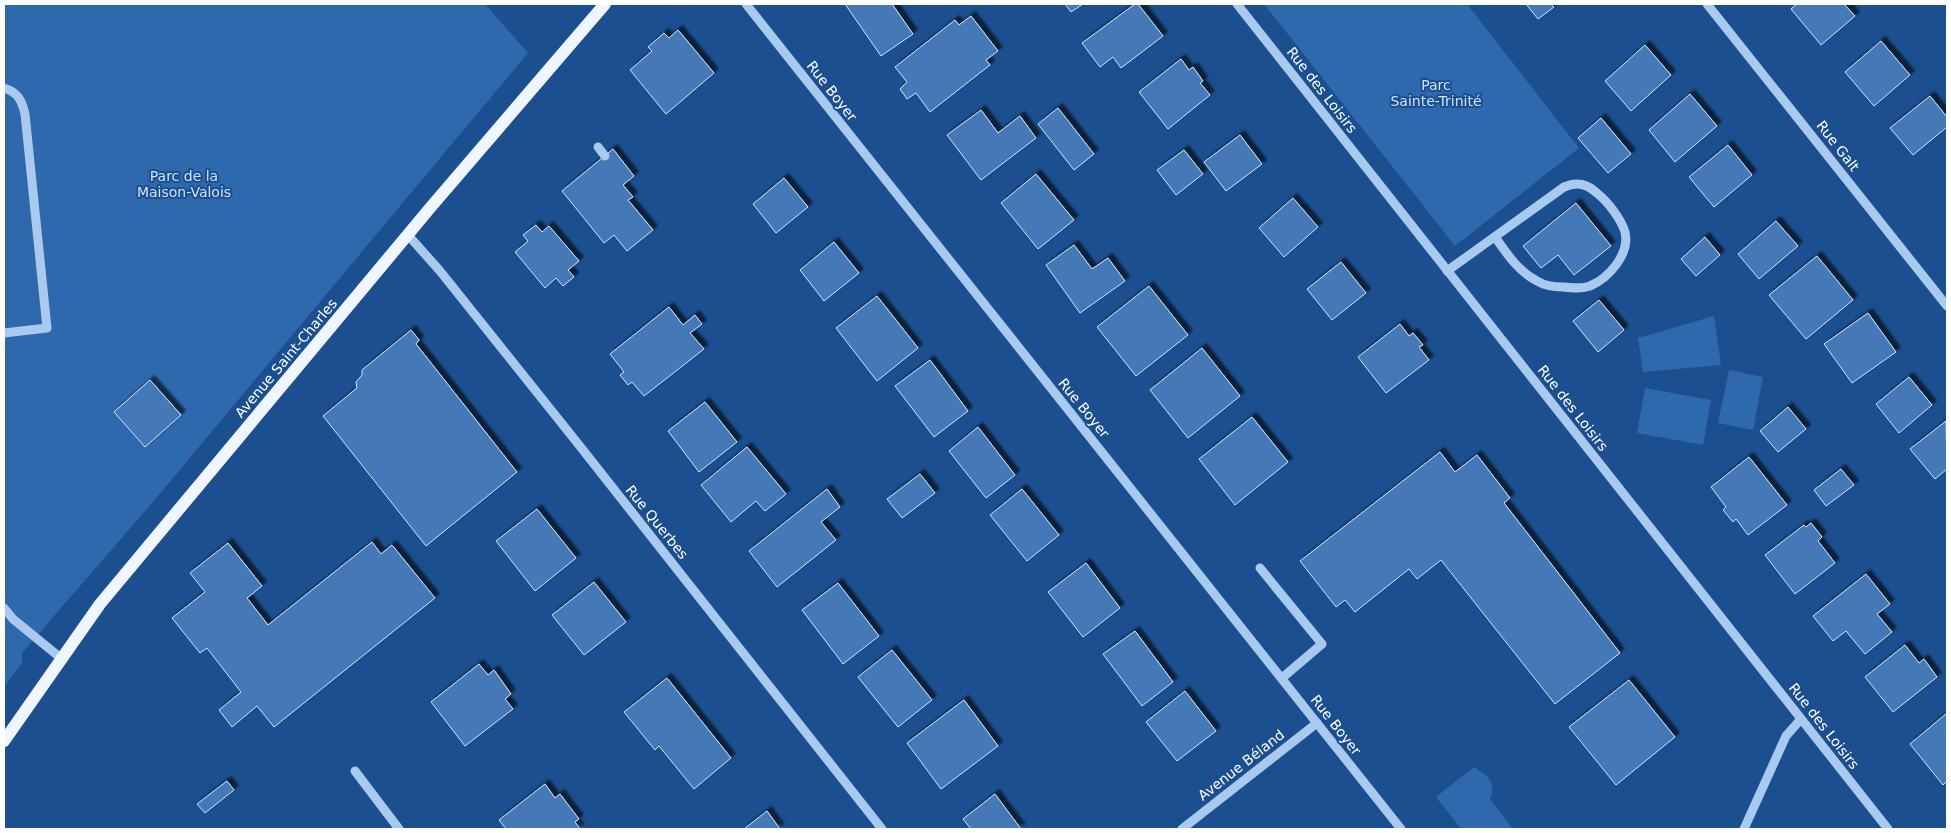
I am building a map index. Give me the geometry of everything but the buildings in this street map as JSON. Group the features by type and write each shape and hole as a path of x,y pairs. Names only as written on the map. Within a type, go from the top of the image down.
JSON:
{"main road":[{"name":"Avenue Saint-Charles","path":"4,741 100,604 135,561 408,235 605,4"}],"street":[{"name":"Rue Boyer","path":"746,4 1400,829"},
{"name":"Rue des Loisirs","path":"1237,4 1888,829"},
{"name":"Rue Galt","path":"1707,4 1947,306"},
{"path":"4,88 13,91 23,102 26,114 47,328 4,333"},
{"path":"598,147 605,156"},
{"path":"1447,272 1495,237 1564,187 1581,183 1603,198 1625,232 1625,243 1620,259 1612,269 1599,281 1579,288 1539,283 1513,262 1495,237"},
{"name":"Rue Querbes","path":"408,235 440,271 579,445 882,829"},
{"path":"1260,568 1322,644 1282,678"},
{"path":"4,608 12,620 62,658"},
{"path":"1744,829 1786,736 1801,719"},
{"name":"Avenue Béland","path":"1182,829 1317,724"},
{"path":"355,771 399,829"}],"green space":[{"name":"Parc de la Maison-Valois","path":"4,4 485,4 528,53 158,496 22,653 22,663 4,687"},
{"name":"Parc Sainte-Trinité","path":"1264,4 1467,4 1579,148 1455,246"},
{"path":"1714,316 1721,365 1643,372 1638,338"},
{"path":"1729,370 1763,377 1753,430 1718,423"},
{"path":"1645,388 1711,400 1703,445 1637,433"},
{"path":"1474,767 1490,780 1492,793 1490,799 1513,829 1461,829 1436,797"}]}
